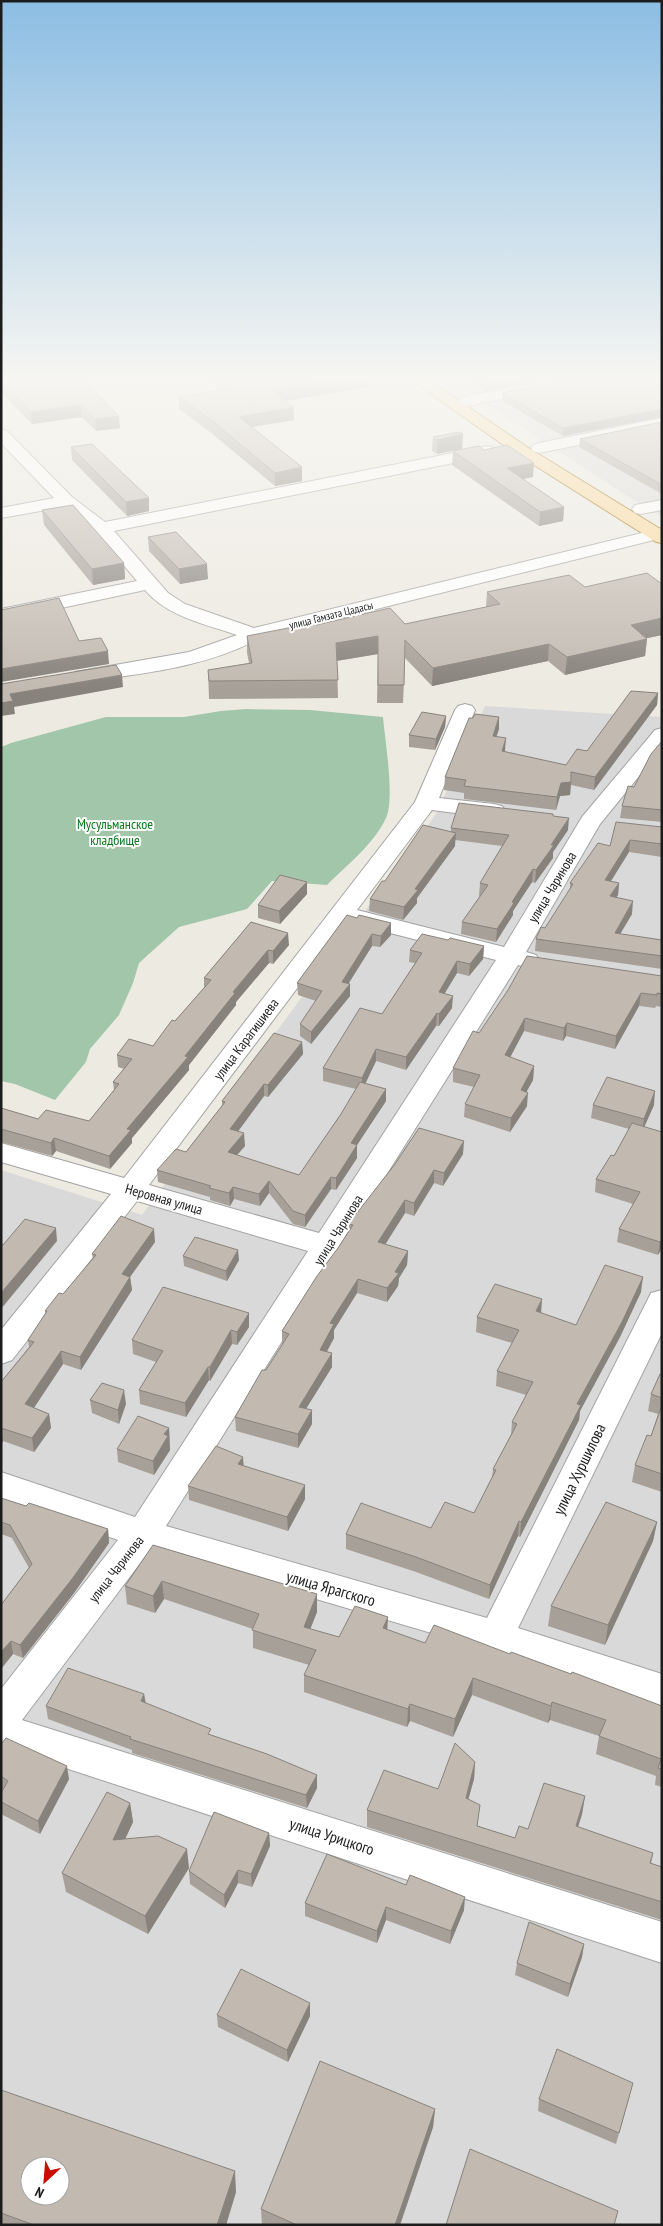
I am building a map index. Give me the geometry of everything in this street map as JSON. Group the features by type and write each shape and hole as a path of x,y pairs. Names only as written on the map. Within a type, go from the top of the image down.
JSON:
{"main road":[{"path":"575,482 660,532"},
{"path":"596,482 642,509 660,532"}],"street":[{"path":"47,482 66,501 102,528 161,597 178,608 253,634"},
{"path":"102,528 332,482"},
{"path":"1,513 66,501"},
{"path":"642,509 662,505"},
{"name":"улица Гамзата Цадасы","path":"68,679 211,654 237,644 253,634 660,532"},
{"path":"1,614 149,584"},
{"name":"улица Карагишиева","path":"1,1352 130,1190 426,803 465,710"},
{"name":"улица Чаринова","path":"1,1718 143,1534 328,1246 593,823 662,734"},
{"path":"426,803 513,813"},
{"path":"342,913 511,956 554,964"},
{"name":"Неровная улица","path":"1,1152 328,1246"},
{"name":"улица Хуршилова","path":"496,1636 662,1301"},
{"name":"улица Ярагского","path":"1,1485 143,1534 496,1636 662,1691"},
{"name":"улица Урицкого","path":"1,1730 662,1943"}],"shaded area":[{"path":"606,482 662,482 662,517"},
{"path":"485,706 662,717 662,2225 1,2225 1,1170 142,1215 436,814"}],"green space":[{"name":"Мусульманское кладбище","path":"246,709 310,710 383,717 390,797 389,809 381,828 359,854 327,885 272,881 247,909 179,927 139,963 133,983 119,1015 90,1049 86,1062 55,1100 15,1084 1,1081 1,747 106,717 184,717"}],"building":[{"path":"106,482 132,482 149,498 126,502"},
{"path":"497,482 527,482 564,507 540,512"},
{"path":"73,505 124,563 92,569 42,510"},
{"path":"176,532 207,564 179,569 148,537"},
{"path":"647,573 662,584 662,618 631,625 647,639 567,657 549,644 433,668 405,640 404,685 378,685 378,636 336,643 338,680 209,681 208,670 252,663 247,636 314,623 316,625 390,608 405,624 500,604 487,592 569,575 585,587"},
{"path":"59,598 79,641 101,638 108,651 1,669 1,610"},
{"path":"116,665 122,675 10,694 13,701 1,703 1,684"},
{"path":"631,691 658,693 595,777 571,772 571,782 561,783 557,797 464,786 466,780 445,777 469,718 473,718 475,714 499,717 493,736 506,738 502,751 566,765 577,749 587,751"},
{"path":"422,712 446,716 436,739 409,735"},
{"path":"662,741 662,810 622,806 628,786 634,787 651,754"},
{"path":"459,803 553,814 553,816 569,818 551,845 554,845 536,870 533,869 497,929 462,922 488,885 480,883 509,835 451,828"},
{"path":"616,822 662,827 662,844 630,840 605,880 619,883 610,896 633,901 615,933 662,940 662,956 536,939 541,927 545,928 573,884 570,883 598,843 610,846"},
{"path":"423,825 456,833 415,889 418,890 404,907 370,899 382,881 385,881"},
{"path":"280,875 307,882 279,911 258,905"},
{"path":"347,915 357,918 359,915 391,923 381,936 372,934 342,982 350,984 311,1032 300,1024 322,991 297,983"},
{"path":"251,922 288,933 273,951 268,950 233,992 235,993 185,1056 188,1057 127,1129 131,1130 109,1156 54,1138 51,1143 1,1129 1,1108 38,1119 46,1110 89,1121 119,1084 113,1082 132,1059 117,1055 129,1039 153,1046 172,1020 175,1021 211,980 204,978"},
{"path":"422,934 484,946 470,964 457,961 439,992 453,996 439,1014 437,1013 406,1057 376,1049 362,1078 323,1068 360,1008 382,1014 422,953 410,950"},
{"path":"527,956 662,976 662,994 641,993 616,1036 567,1023 564,1028 525,1018 505,1055 534,1066 521,1090 528,1093 511,1118 465,1104 480,1075 453,1068 473,1031 479,1033 508,990"},
{"path":"274,1033 302,1042 268,1085 264,1084 230,1129 244,1133 228,1152 299,1175 341,1114 360,1082 386,1089 351,1143 357,1145 336,1178 331,1177 305,1215 293,1211 269,1181 259,1194 233,1187 229,1193 157,1170 176,1149 186,1152 225,1102 222,1101"},
{"path":"607,1077 655,1091 644,1119 593,1105"},
{"path":"632,1123 662,1132 662,1239 660,1242 619,1229 640,1192 596,1179 611,1155 614,1156"},
{"path":"419,1128 464,1141 444,1173 434,1170 414,1203 405,1200 378,1242 408,1251 395,1272 399,1273 387,1288 358,1279 330,1323 334,1324 320,1350 332,1353 299,1407 312,1410 298,1434 235,1417 262,1370 266,1370 289,1334 282,1331 317,1276 353,1225 349,1224 395,1164"},
{"path":"121,1216 154,1229 122,1274 130,1277 80,1357 61,1351 25,1404 49,1414 32,1438 1,1428 1,1382 34,1342 28,1340 47,1311 45,1311 59,1293 63,1294 96,1255 92,1254"},
{"path":"25,1219 56,1228 1,1293 1,1244 3,1245"},
{"path":"195,1237 238,1250 226,1271 183,1256"},
{"path":"605,1265 643,1277 622,1322 577,1404 581,1405 521,1522 519,1521 490,1585 416,1557 346,1534 361,1503 431,1528 445,1502 474,1513 496,1470 493,1469 517,1424 512,1422 533,1382 497,1371 519,1330 477,1317 495,1284 542,1299 536,1311 576,1325"},
{"path":"163,1287 249,1313 237,1332 231,1330 210,1367 208,1367 185,1403 139,1390 163,1351 132,1340"},
{"path":"660,1374 662,1375 662,1398 651,1394"},
{"path":"102,1383 124,1390 118,1410 90,1400"},
{"path":"662,1405 662,1474 635,1465 647,1435 651,1436"},
{"path":"138,1416 169,1428 164,1434 168,1436 153,1461 117,1449"},
{"path":"216,1446 243,1457 238,1464 305,1485 287,1517 188,1486"},
{"path":"1,1498 26,1506 29,1503 108,1529 72,1579 20,1645 11,1641 1,1652 1,1605 32,1564 10,1525 1,1522"},
{"path":"606,1502 657,1522 608,1625 551,1606"},
{"path":"153,1545 317,1594 304,1627 339,1637 355,1606 388,1617 383,1628 425,1643 434,1625 510,1654 511,1652 571,1674 572,1672 662,1706 662,1769 658,1768 661,1759 599,1736 606,1720 552,1702 551,1706 473,1678 455,1719 410,1704 408,1709 304,1675 316,1650 252,1630 259,1614 162,1581 153,1596 125,1586"},
{"path":"68,1668 144,1694 141,1701 211,1729 208,1734 267,1754 317,1775 306,1795 130,1739 131,1737 46,1706"},
{"path":"6,1738 67,1766 38,1821 1,1802 1,1793 8,1781 1,1776 1,1744"},
{"path":"455,1743 475,1762 466,1798 480,1805 477,1826 515,1838 519,1826 528,1829 544,1783 585,1796 576,1826 653,1853 650,1863 662,1867 662,1902 367,1810 384,1770 438,1789"},
{"path":"107,1792 130,1803 113,1840 158,1836 187,1849 145,1916 62,1873"},
{"path":"214,1812 269,1833 251,1874 238,1870 224,1895 189,1871"},
{"path":"327,1854 406,1885 410,1875 465,1897 451,1931 386,1907 377,1931 305,1903"},
{"path":"529,1922 584,1944 570,1984 517,1963"},
{"path":"241,1969 310,2003 287,2050 217,2015"},
{"path":"557,2049 633,2083 619,2133 539,2099"},
{"path":"320,2061 435,2109 395,2225 297,2225 261,2209"},
{"path":"1,2090 235,2171 217,2225 34,2225 1,2213"},
{"path":"470,2149 618,2211 614,2225 446,2225"}]}
